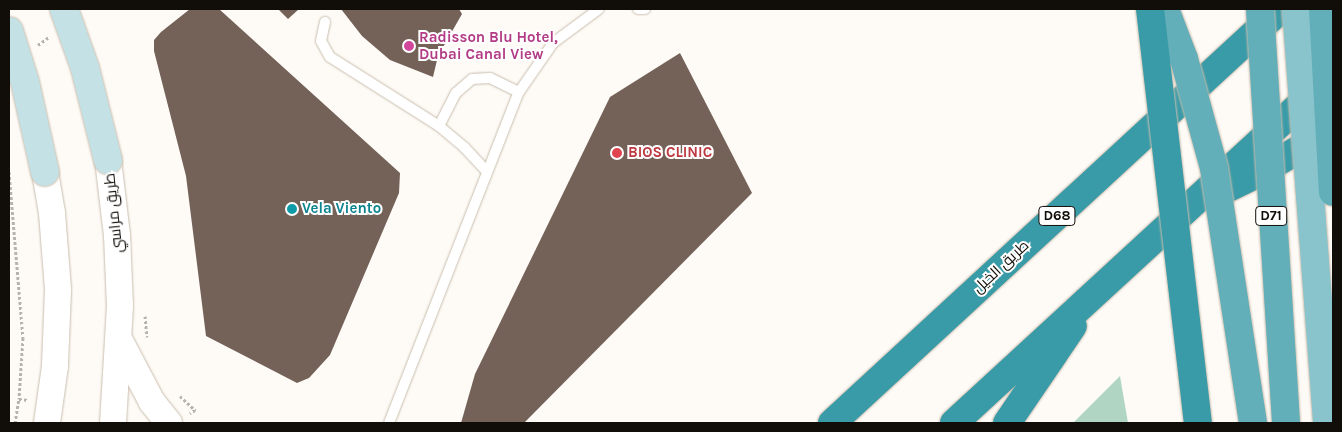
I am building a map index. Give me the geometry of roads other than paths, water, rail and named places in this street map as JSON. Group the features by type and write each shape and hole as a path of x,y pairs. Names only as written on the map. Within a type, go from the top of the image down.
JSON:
{"highway":[{"path":"1150,9 1198,423"},
{"path":"1165,9 1184,59 1214,168 1234,279 1253,423"},
{"name":"D71","path":"1260,9 1286,423"},
{"name":"طريق الخيل","path":"832,423 1281,9"},
{"path":"1323,9 1333,192"},
{"path":"954,423 1333,74"},
{"path":"1186,208 1261,172 1333,128"},
{"path":"1007,423 1062,347 1086,302"}],"main road":[{"name":"طريق مراسي","path":"64,9 84,68 108,160"},
{"path":"1296,9 1326,423"},
{"path":"9,31 25,82 44,172"}],"street":[{"name":"طريق مراسي","path":"108,160 118,253 120,341 113,423"},
{"path":"44,172 52,213 58,290 55,366 47,423"},
{"path":"120,341 152,402 176,421"}],"lane":[{"path":"389,423 519,92 553,42 599,9"},
{"path":"638,9 644,9"},
{"path":"325,22 321,41 330,58 439,126 464,147 487,172"},
{"path":"439,126 456,93 472,79 490,78 519,92"}],"place":[{"name":"Radisson Blu Hotel, Dubai Canal View","path":"409,46"},
{"name":"BIOS CLINIC","path":"617,153"},
{"name":"Vela Viento","path":"292,209"}]}
